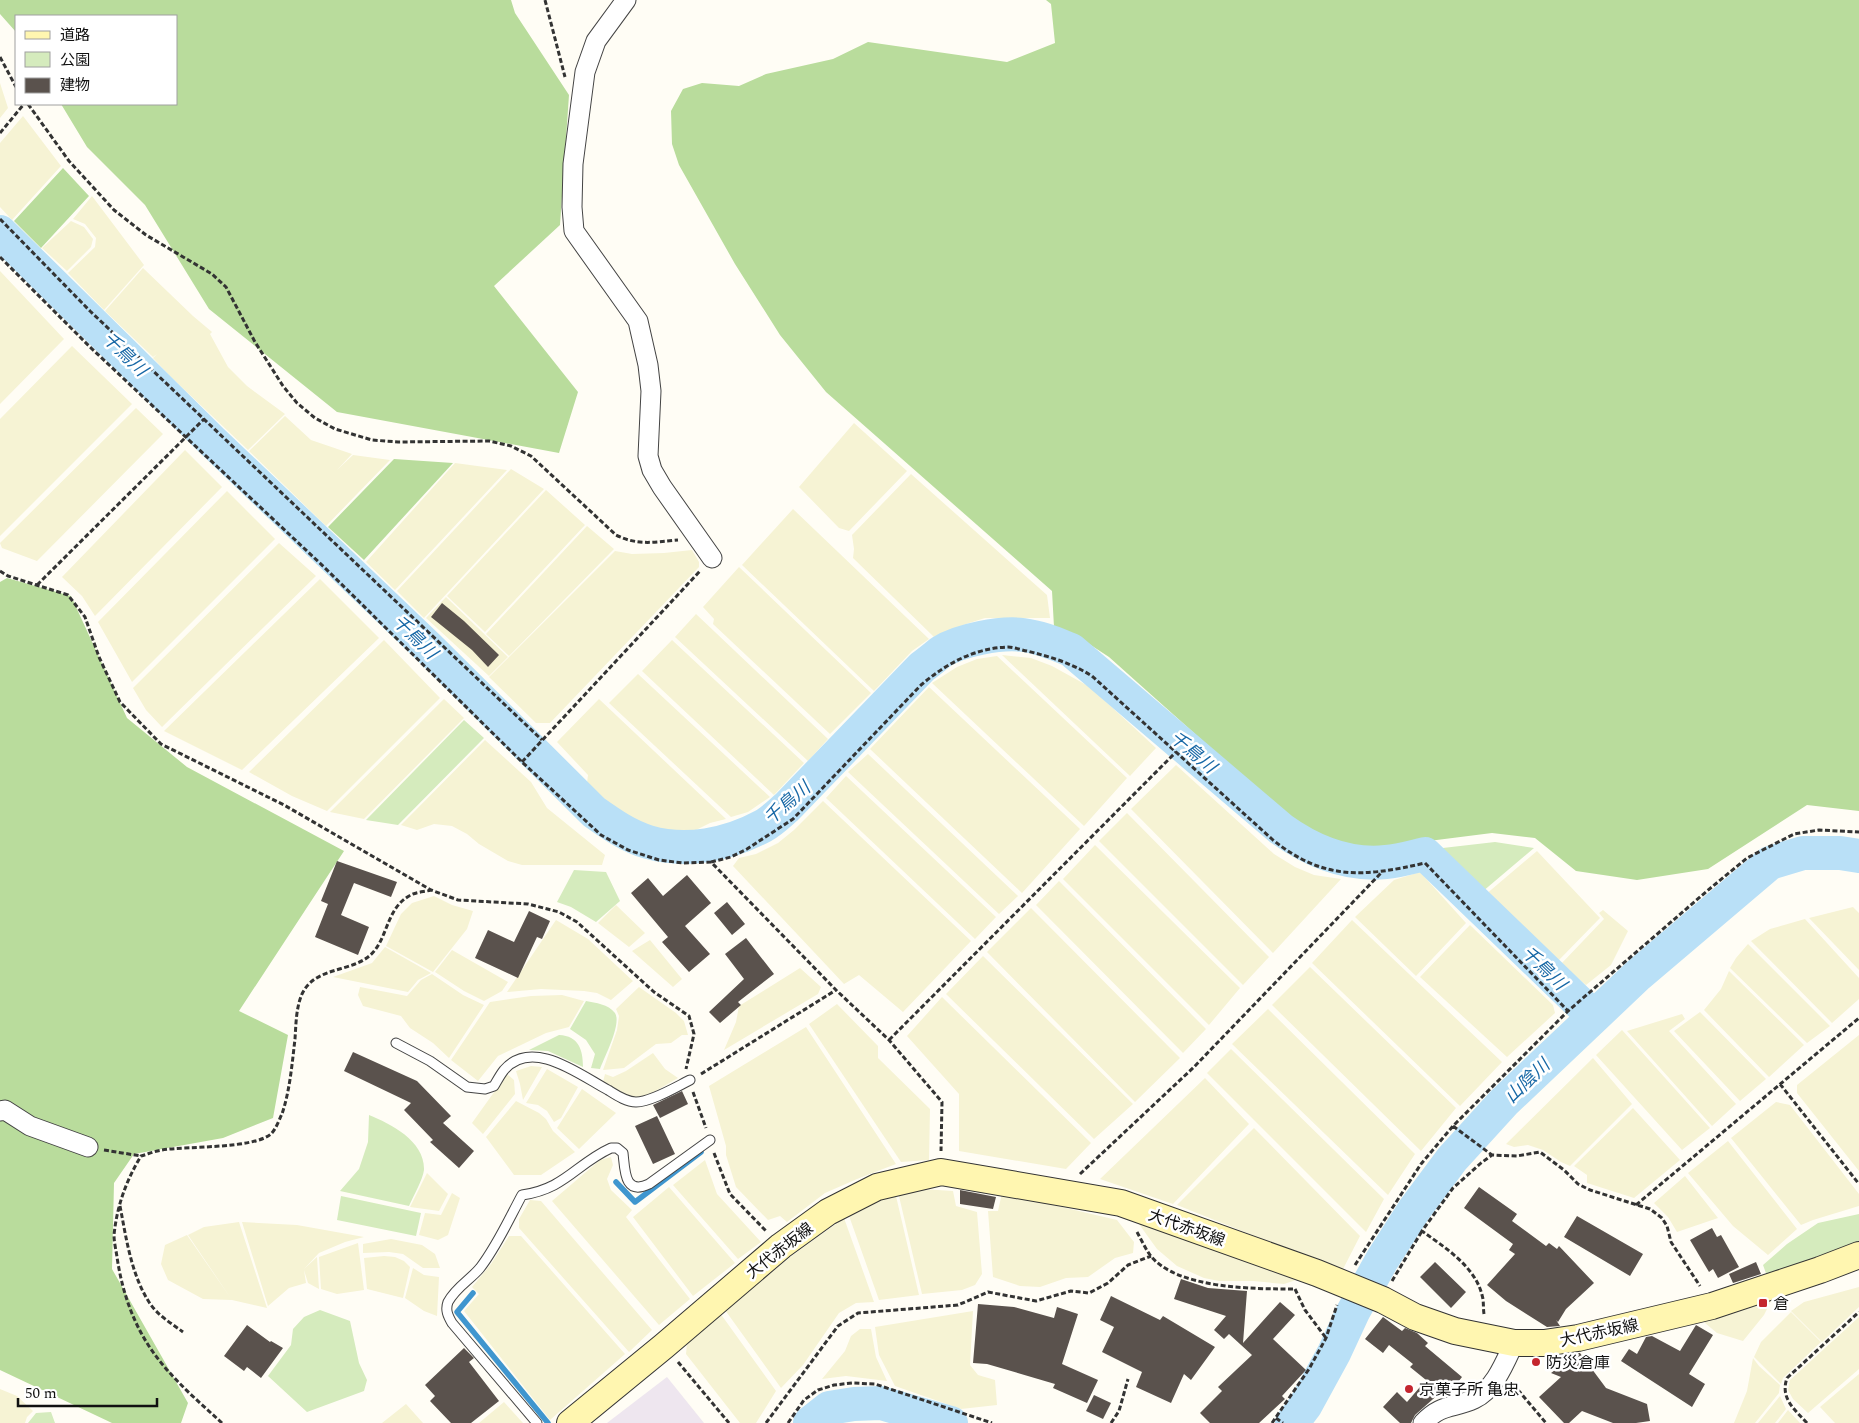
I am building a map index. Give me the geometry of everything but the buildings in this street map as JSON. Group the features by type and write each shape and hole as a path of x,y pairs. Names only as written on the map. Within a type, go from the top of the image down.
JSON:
{"main road":[{"name":"大代赤坂線","path":"570,1423 781,1246 828,1212 877,1187 941,1172 1121,1203 1316,1273 1380,1299 1415,1317 1455,1331 1514,1343 1544,1343 1578,1338 1712,1306 1859,1255"}],"street":[{"path":"626,0 596,41 585,72 573,164 572,207 574,230 638,321 648,365 651,391 648,456 652,470 712,558"},
{"path":"0,1111 5,1110 30,1126 88,1147"},
{"path":"1423,1423 1432,1413 1475,1398 1486,1390 1501,1370 1514,1343"}],"lane":[{"path":"396,1043 424,1057 467,1086 485,1089 494,1086 510,1064 530,1056 554,1061 617,1096 636,1102 644,1101 690,1080"},
{"path":"537,1423 452,1323 447,1313 447,1303 456,1290 478,1270 490,1254 522,1195 539,1193 553,1187 611,1148 617,1148 623,1153 628,1182 633,1187 640,1188 710,1140"}],"path":[{"path":"545,0 566,81"},
{"path":"0,57 15,85"},
{"path":"0,133 23,105"},
{"path":"29,105 69,160 114,210 146,235 212,274 226,287 255,342 283,386 297,403 315,418 335,429 372,440 398,442 489,441 511,446 531,456 616,535 628,541 642,543 700,538"},
{"path":"0,219 90,311 542,740"},
{"path":"0,257 90,347 324,567 522,762 601,835 628,850 659,860 683,863 711,862 747,849 793,819 921,685 940,669 961,658 980,652 1009,647 1055,658 1074,665 1092,676 1292,855 1311,864 1332,870 1356,873 1381,872 1425,863 1568,1012"},
{"path":"37,585 204,419"},
{"path":"522,762 712,558"},
{"path":"0,571 8,576 68,594 85,617 120,702 160,744 284,805 431,890 458,900 528,904 542,906 559,912 577,922 654,992 689,1016 694,1034 686,1068 730,1194 781,1246"},
{"path":"889,1040 1176,752"},
{"path":"1272,1423 1309,1369 1326,1338 1347,1286 1421,1164 1453,1126 1568,1012 1747,858 1794,834 1819,830 1859,832"},
{"path":"711,862 836,990 889,1040 942,1102 941,1172"},
{"path":"1061,1192 1194,1067 1381,872"},
{"path":"88,1147 140,1156 161,1150 237,1145 270,1134 279,1120 286,1103 292,1067 297,1010 302,993 312,981 326,972 368,957 376,949 392,914 399,904 410,895 431,890"},
{"path":"690,1080 836,990"},
{"path":"1635,1205 1859,1018"},
{"path":"1780,1084 1859,1184"},
{"path":"1453,1126 1492,1155 1517,1156 1540,1152 1564,1170 1578,1184 1650,1209 1662,1218 1667,1226 1671,1242 1712,1306"},
{"path":"1380,1299 1422,1231 1453,1188 1492,1155"},
{"path":"140,1156 128,1176 119,1204 114,1237 127,1299 136,1323 153,1352 177,1381 222,1423"},
{"path":"1121,1203 1151,1256 1173,1273 1213,1285 1295,1289 1316,1273"},
{"path":"119,1204 136,1273 149,1302 161,1315 183,1332"},
{"path":"1422,1231 1452,1253 1472,1275 1482,1295 1484,1338"},
{"path":"766,1423 838,1326 858,1313 958,1305 988,1292 1036,1301 1071,1291 1089,1292 1108,1284 1128,1265 1151,1256"},
{"path":"1295,1289 1305,1310 1326,1338"},
{"path":"1807,1423 1792,1407 1787,1397 1784,1388 1787,1378 1859,1312"},
{"path":"664,1346 729,1423"},
{"path":"1501,1370 1546,1423"},
{"path":"1111,1423 1119,1411 1128,1379"},
{"path":"788,1423 804,1400 818,1390 834,1385 852,1383 875,1384 992,1423"},
{"path":"1276,1418 1283,1423"}],"shaded area":[{"path":"0,83 8,108 0,118"},
{"path":"23,116 61,166 12,220 0,207 0,143"},
{"path":"92,196 144,265 104,310 68,273 95,247 96,238 85,224 73,219"},
{"path":"71,221 84,227 93,239 91,247 67,271 42,248"},
{"path":"143,268 212,332 210,334 228,367 247,386 285,414 248,450 170,376 153,358 157,354 153,357 105,311"},
{"path":"0,271 64,339 0,404"},
{"path":"72,346 132,404 0,536 0,419"},
{"path":"136,408 163,434 37,561 2,548 0,543"},
{"path":"285,416 311,440 352,454 337,470 353,455 390,460 326,526 249,451"},
{"path":"854,423 907,471 849,531 839,528 799,487"},
{"path":"185,450 222,487 95,616 82,596 62,577"},
{"path":"455,463 507,470 395,590 366,562"},
{"path":"511,469 544,489 424,618 397,591"},
{"path":"911,474 1047,595 1050,618 985,618 934,637 853,558 852,535"},
{"path":"546,490 585,525 485,632 447,596"},
{"path":"227,491 275,539 132,682 98,622"},
{"path":"793,509 929,639 912,651 874,691 742,565"},
{"path":"587,526 614,549 509,656 486,634"},
{"path":"279,543 316,576 162,727 146,710 133,688"},
{"path":"692,550 699,562 699,567 550,723 536,723 489,677 615,551 632,554"},
{"path":"739,567 871,693 830,734 713,624 714,619 703,607"},
{"path":"320,579 379,638 242,770 164,731"},
{"path":"446,597 508,657 489,676 426,618"},
{"path":"696,614 828,739 808,761 675,637"},
{"path":"384,640 440,698 327,811 292,796 249,772"},
{"path":"672,640 804,763 774,795 642,671"},
{"path":"1002,655 1031,658 1052,666 1090,687 1156,748 1130,776"},
{"path":"997,656 1127,778 1084,826 932,683 957,667 977,659"},
{"path":"638,674 770,797 748,812 731,817 609,703"},
{"path":"929,687 1080,829 1022,893 870,749"},
{"path":"444,699 464,718 364,819 330,812"},
{"path":"599,699 726,819 710,823 696,830 676,831 656,828 635,820 611,805 587,783 588,775 557,742"},
{"path":"485,740 531,782 547,808 605,855 602,865 522,865 508,861 452,826 434,824 417,830 401,825"},
{"path":"868,754 1018,896 999,914 848,772"},
{"path":"1176,765 1274,854 1295,867 1314,875 1341,879 1273,953 1131,809"},
{"path":"846,776 996,917 975,939 826,798"},
{"path":"823,801 971,941 903,1012 859,975 844,984 733,866 739,858 756,854 778,843"},
{"path":"1127,813 1269,957 1243,985 1099,841"},
{"path":"1095,845 1240,988 1209,1025 1063,879"},
{"path":"1537,851 1600,918 1558,961 1507,919 1485,895"},
{"path":"1420,872 1466,923 1416,976 1355,917 1394,880"},
{"path":"1059,881 1206,1029 1183,1053 1036,905"},
{"path":"434,896 452,905 473,911 467,929 433,972 386,946 401,914 412,903"},
{"path":"616,905 645,933 629,947 598,923"},
{"path":"1853,907 1859,913 1859,970 1809,918"},
{"path":"1031,908 1180,1058 1135,1102 987,952"},
{"path":"1603,910 1628,931 1611,965 1586,985 1561,964 1604,919 1599,913"},
{"path":"1805,919 1859,978 1859,999 1832,1023 1751,941 1770,929"},
{"path":"556,920 588,939 633,981 611,1000 597,993 584,991 541,989 507,992"},
{"path":"1352,920 1502,1062 1460,1106 1312,963"},
{"path":"1470,925 1553,1005 1555,1013 1507,1057 1420,977"},
{"path":"650,940 682,979 673,987 632,951"},
{"path":"1748,944 1830,1026 1807,1043 1730,968"},
{"path":"385,947 431,973 418,980 408,992 333,977 372,963"},
{"path":"452,950 508,982 502,991 484,1001 464,991 435,972"},
{"path":"983,956 1133,1104 1094,1139 946,994"},
{"path":"1310,967 1456,1108 1421,1151 1272,1005"},
{"path":"800,968 821,987 818,994 724,1050 736,1022 739,1006"},
{"path":"1729,971 1804,1045 1769,1077 1704,1010 1721,989"},
{"path":"432,974 463,995 484,1005 449,1058 433,1043 410,1028 401,1016 363,1006 358,995 360,987 407,996 421,980"},
{"path":"639,987 676,1013 684,1021 688,1035 682,1035 671,1043 656,1044 624,1068 603,1070 617,1030 619,1016 616,1009"},
{"path":"562,995 584,1001 569,1027 546,1033 498,1056 478,1081 451,1060 490,1002 531,996"},
{"path":"942,997 1091,1143 1066,1169 959,1151 959,1094 907,1036"},
{"path":"837,1004 878,1046 878,1058 930,1109 929,1160 901,1162 809,1024"},
{"path":"1268,1009 1415,1154 1388,1195 1232,1044"},
{"path":"1700,1012 1766,1079 1740,1101 1674,1031"},
{"path":"1682,1014 1685,1019 1669,1031 1736,1104 1712,1126 1627,1031"},
{"path":"806,1027 896,1164 825,1193 787,1222 780,1216 768,1220 736,1187 709,1086"},
{"path":"1622,1030 1710,1128 1682,1150 1596,1055"},
{"path":"1859,1035 1859,1171 1797,1093 1797,1085"},
{"path":"1231,1049 1384,1199 1366,1232 1207,1073"},
{"path":"653,1053 665,1069 678,1078 647,1096 638,1098 627,1095 603,1082 605,1074 613,1077 626,1071"},
{"path":"1593,1058 1632,1104 1570,1166 1543,1150 1528,1145 1514,1147 1506,1144"},
{"path":"531,1066 542,1067 523,1100 516,1071"},
{"path":"547,1069 578,1087 561,1118 554,1122 547,1111 538,1105 526,1103"},
{"path":"507,1074 514,1080 515,1094 483,1134 472,1123"},
{"path":"1205,1078 1249,1124 1173,1204 1100,1179"},
{"path":"582,1089 616,1113 579,1149 557,1128"},
{"path":"516,1101 539,1113 546,1119 553,1131 575,1152 541,1175 514,1175 486,1137"},
{"path":"1776,1102 1790,1105 1859,1194 1859,1206 1801,1225 1731,1138"},
{"path":"1633,1108 1680,1160 1634,1198 1587,1183 1587,1175 1574,1166"},
{"path":"1254,1128 1360,1236 1342,1271 1177,1205"},
{"path":"1728,1141 1797,1229 1768,1255 1733,1226 1688,1173"},
{"path":"611,1157 613,1165 607,1179 611,1190 632,1210 626,1217 690,1299 659,1325 552,1201 600,1160"},
{"path":"705,1160 717,1194 761,1242 738,1259 673,1185"},
{"path":"427,1173 448,1194 439,1211 410,1207"},
{"path":"1685,1176 1718,1218 1677,1232 1668,1217 1654,1203"},
{"path":"669,1187 735,1263 693,1296 633,1217"},
{"path":"922,1189 953,1191 956,1206 977,1212 982,1274 975,1285 962,1290 922,1294 898,1192"},
{"path":"452,1193 460,1198 448,1235 438,1240 419,1235 425,1213 441,1215"},
{"path":"1002,1193 1117,1220 1134,1242 1133,1253 1115,1258 1088,1277 1066,1278 1040,1287 1020,1286 993,1277 988,1211 998,1211"},
{"path":"896,1196 919,1295 879,1300 848,1213 877,1199"},
{"path":"530,1200 541,1201 652,1330 629,1352 519,1228 519,1219"},
{"path":"844,1218 874,1302 856,1303 839,1313 803,1365 781,1388 725,1310 793,1255"},
{"path":"1136,1220 1299,1279 1284,1284 1253,1281 1219,1281 1204,1278 1177,1266 1157,1249"},
{"path":"239,1222 267,1308 232,1300 188,1235 204,1227"},
{"path":"242,1222 297,1225 364,1237 345,1242 319,1253 304,1269 317,1257 319,1289 308,1283 304,1270 306,1283 289,1288 268,1306"},
{"path":"187,1235 232,1300 203,1299 168,1280 161,1264 165,1245"},
{"path":"509,1236 521,1236 625,1354 550,1420 464,1311 479,1294 472,1287 491,1264"},
{"path":"391,1239 422,1245 435,1254 440,1268 423,1268 403,1254 389,1252 363,1253 363,1244"},
{"path":"358,1243 364,1290 337,1294 321,1289 319,1257"},
{"path":"395,1257 404,1261 410,1267 403,1298 367,1289 364,1258"},
{"path":"413,1268 424,1275 439,1277 437,1316 424,1311 405,1298"},
{"path":"1859,1287 1859,1307 1822,1342 1791,1311 1804,1302"},
{"path":"1772,1299 1764,1315 1743,1341 1717,1333 1699,1318"},
{"path":"973,1311 970,1365 978,1375 995,1380 997,1405 961,1409 895,1386 879,1355 875,1327"},
{"path":"1791,1312 1821,1342 1783,1378 1781,1384 1754,1357 1761,1342"},
{"path":"720,1313 776,1391 756,1423 740,1423 686,1354 687,1344"},
{"path":"1859,1317 1859,1369 1808,1413 1793,1399 1788,1390 1790,1380"},
{"path":"860,1329 871,1329 876,1357 887,1381 846,1376 822,1379 845,1351 851,1336"},
{"path":"1753,1358 1780,1385 1779,1393 1755,1423 1734,1423 1747,1391"},
{"path":"1859,1374 1859,1423 1835,1423 1820,1407"},
{"path":"667,1377 704,1423 607,1423"},
{"path":"0,1389 17,1396 33,1411 27,1417 25,1423 0,1423"},
{"path":"1780,1396 1786,1409 1775,1423 1758,1423"},
{"path":"504,1402 523,1423 479,1423"},
{"path":"406,1404 423,1423 382,1423"},
{"path":"1788,1410 1800,1423 1778,1423"}],"green space":[{"path":"0,0 511,0 515,13 569,95 560,225 494,286 578,392 559,453 337,412 209,309 145,205 87,147 62,105 178,105 178,15 15,15 15,31 0,14"},
{"path":"1046,0 1859,0 1859,811 1807,805 1708,869 1637,880 1576,871 1535,838 1492,833 1405,844 1377,850 1343,845 1318,837 1297,825 1109,657 1080,638 1054,627 1052,591 826,392 780,335 735,264 679,165 672,144 671,111 683,89 702,83 739,86 766,74 833,59 868,42 1007,62 1055,43 1051,4"},
{"path":"63,168 89,196 41,248 14,221"},
{"path":"394,459 453,463 364,560 328,527"},
{"path":"7,578 71,596 127,718 187,767 344,851 239,1011 288,1035 273,1118 223,1138 134,1154 114,1183 112,1269 188,1403 181,1423 112,1423 0,1370 0,582"},
{"path":"464,720 484,738 398,825 366,820"},
{"path":"1495,842 1534,848 1482,892 1434,849"},
{"path":"574,870 606,872 620,901 596,922 571,907 557,902"},
{"path":"586,1001 602,1004 615,1013 617,1018 614,1033 600,1069 591,1068 595,1054 586,1040 570,1029"},
{"path":"559,1035 571,1038 578,1045 581,1050 583,1067 548,1051 529,1050"},
{"path":"369,1115 387,1123 405,1135 419,1150 424,1170 409,1206 340,1191 359,1169 368,1142"},
{"path":"341,1196 421,1213 416,1236 337,1220"},
{"path":"1859,1214 1859,1241 1767,1276 1763,1265 1787,1244 1818,1223"},
{"path":"320,1310 350,1321 359,1363 367,1380 364,1391 307,1412 268,1376 291,1345 293,1329 304,1317"},
{"path":"51,1412 55,1423 28,1423 36,1413"}],"waterway":[{"name":"千鳥川","path":"0,232 212,441 429,648 594,812 634,836 662,845 692,847 721,842 750,833 773,819 787,807 922,667 941,652 959,644 981,638 1014,634 1029,636 1071,650 1281,829 1305,844 1331,856 1358,862 1372,863 1401,860 1425,854 1593,1016"},
{"name":"山陰川","path":"1292,1423 1305,1406 1382,1260 1414,1210 1452,1159 1504,1102 1638,975 1770,863 1803,853 1840,853 1859,856"},
{"path":"616,1182 635,1202 701,1152"},
{"path":"473,1293 457,1312 548,1423"},
{"name":"山陰川","path":"810,1423 829,1408 854,1404 881,1403 951,1423"}],"place":[{"name":"倉","path":"1763,1303"},
{"name":"防災倉庫","path":"1536,1362"},
{"name":"京菓子所 亀忠","path":"1409,1389"}]}
